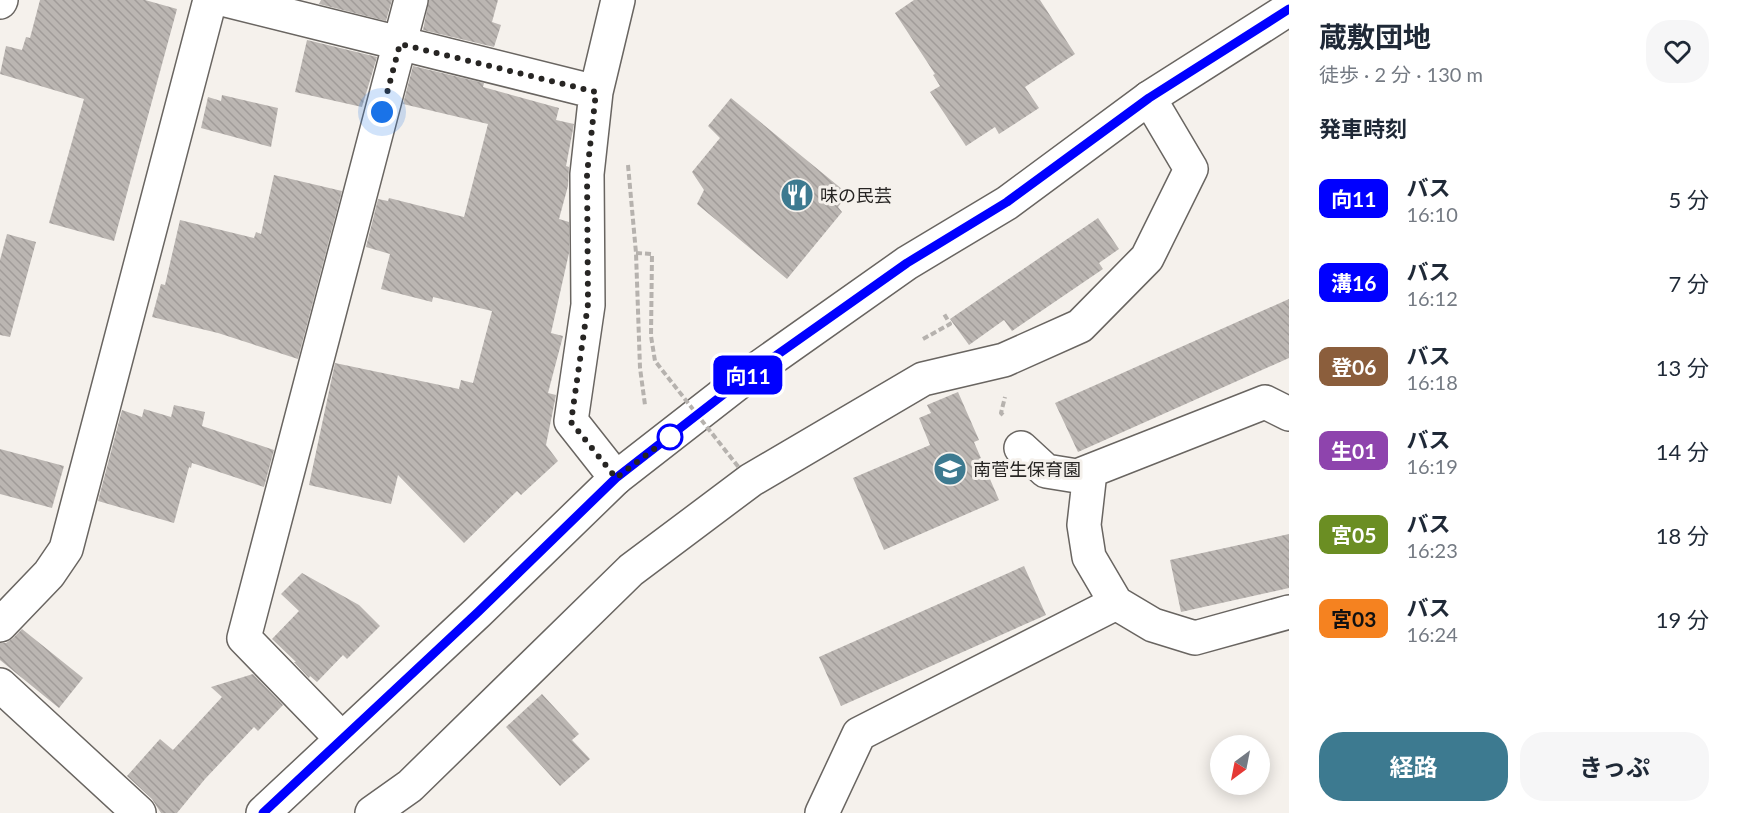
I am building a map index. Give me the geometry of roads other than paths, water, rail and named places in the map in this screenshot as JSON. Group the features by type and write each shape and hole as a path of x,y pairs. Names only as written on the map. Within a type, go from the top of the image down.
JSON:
{"street":[{"path":"0,625 49,574 66,549 210,0"},
{"path":"226,0 596,92"},
{"path":"342,739 244,638 411,0"},
{"path":"616,478 571,422 588,304 587,174 596,92 618,0"},
{"path":"263,813 616,478 747,376 907,263 1007,202 1149,98 1289,9"},
{"path":"372,813 410,786 631,570 751,480 923,379 1004,360 1080,326 1147,258 1191,169 1149,98"},
{"path":"1021,448 1046,471 1077,476 1265,402 1289,414"},
{"path":"1090,472 1084,525 1089,557 1116,603 1152,626 1195,638 1286,619"},
{"path":"822,813 859,734 1116,603"},
{"path":"0,685 139,813"}],"place":[{"name":"味の民芸","path":"797,195"},
{"name":"南菅生保育園","path":"950,469"}]}
